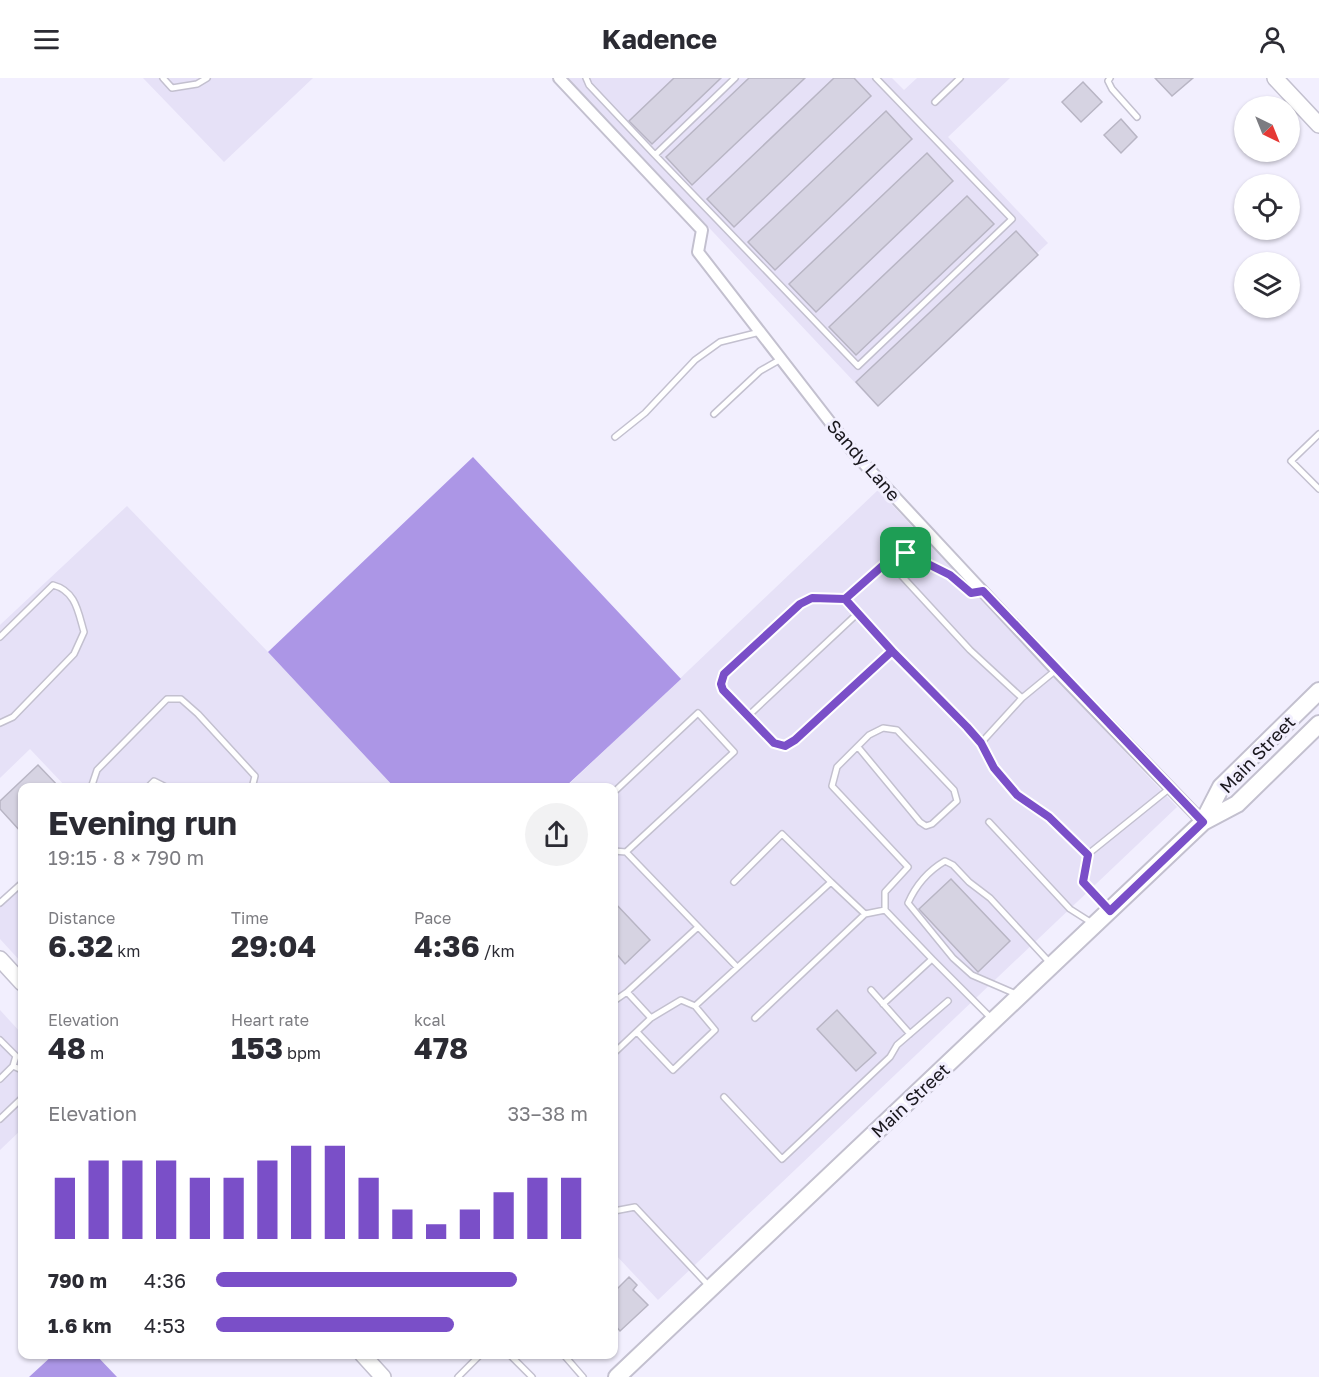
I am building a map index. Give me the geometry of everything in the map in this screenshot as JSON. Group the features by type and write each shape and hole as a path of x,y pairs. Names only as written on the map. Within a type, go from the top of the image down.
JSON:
{"main road":[{"name":"Main Street","path":"1203,822 1221,788 1319,691"},
{"name":"Main Street","path":"617,1377 1203,822 1237,804 1319,724"}],"street":[{"name":"Sandy Lane","path":"559,78 702,230 698,252 854,453 1056,670 1203,822"},
{"path":"1275,78 1319,125"},
{"path":"0,959 18,979"},
{"path":"367,1359 383,1377"}],"lane":[{"path":"163,78 172,88 197,84 207,78"},
{"path":"586,78 589,85 655,155 858,366 1012,219 876,78"},
{"path":"655,155 735,78"},
{"path":"935,102 960,78"},
{"path":"1110,78 1108,81 1112,89 1137,117"},
{"path":"615,437 645,413 696,360 720,342 762,332"},
{"path":"714,414 760,371 782,358"},
{"path":"1319,434 1291,461 1319,489"},
{"path":"892,651 795,740 785,746 774,743 723,690 721,684 724,674 800,604 812,598 845,599 888,561 906,553 950,575 971,593 983,591"},
{"path":"888,561 970,650 1022,698"},
{"path":"0,637 54,585 62,587 74,598 84,632 74,654 14,717 0,723"},
{"path":"845,599 981,743 994,768 1017,795 1049,817 1088,855"},
{"path":"748,716 858,613"},
{"path":"981,743 1022,698 1056,670"},
{"path":"93,783 97,770 167,699 180,699 198,714 255,776 253,783"},
{"path":"618,788 698,713 734,752 626,852"},
{"path":"858,747 920,822 926,826 932,824 957,801 954,790 897,730 883,728 869,735 837,767 832,786 908,867 885,892 885,910 994,1021"},
{"path":"1110,911 1083,882 1088,855 1170,788"},
{"path":"989,822 1070,909 1095,925"},
{"path":"734,882 782,834 864,914"},
{"path":"618,851 626,852 737,967"},
{"path":"1020,996 972,975 953,958 908,903 915,888 932,868 945,861 953,865 969,882 990,898 1052,966"},
{"path":"695,1006 831,882"},
{"path":"0,903 18,887"},
{"path":"754,1018 864,914 885,910"},
{"path":"618,996 627,992 698,927"},
{"path":"884,1004 933,959"},
{"path":"871,990 910,1034"},
{"path":"627,992 651,1018"},
{"path":"618,1049 651,1018 681,1000 695,1006 715,1030 673,1070 637,1032"},
{"path":"724,1097 782,1159 890,1057 897,1045 948,1001"},
{"path":"0,1040 16,1056 13,1066 0,1079"},
{"path":"13,1066 18,1068"},
{"path":"0,1119 18,1102"},
{"path":"618,1210 635,1207 711,1288"},
{"path":"458,1377 476,1359"},
{"path":"514,1359 532,1377"},
{"path":"568,1359 584,1377"}],"shaded area":[{"path":"143,78 313,78 224,162"},
{"path":"568,78 892,78 904,90 917,78 1010,78 948,137 1048,243 876,405"},
{"path":"473,457 681,679 569,783 390,783 268,652"},
{"path":"878,490 1177,807 658,1300 618,1257 618,783 570,783"},
{"path":"127,506 390,783 62,783 30,749 0,778 0,625"},
{"path":"18,890 18,959 0,939 0,907"},
{"path":"0,1010 18,1030 18,1133 0,1150"},
{"path":"49,1359 100,1359 117,1377 29,1377"}],"building":[{"path":"674,78 721,78 652,144 629,121"},
{"path":"749,78 805,78 692,185 666,157"},
{"path":"834,78 854,78 871,96 734,227 707,199"},
{"path":"1155,78 1193,78 1172,96"},
{"path":"1083,82 1102,102 1081,122 1062,102"},
{"path":"886,111 912,139 775,270 748,242"},
{"path":"1121,119 1137,137 1121,153 1104,135"},
{"path":"927,153 953,181 816,312 789,284"},
{"path":"967,196 994,224 856,355 829,327"},
{"path":"1016,231 1038,255 878,406 856,382"},
{"path":"38,765 55,783 19,783"},
{"path":"18,784 18,829 0,809 0,801"},
{"path":"951,879 1010,941 978,972 919,909"},
{"path":"618,906 650,940 625,964 618,956"},
{"path":"837,1010 876,1053 856,1071 817,1029"},
{"path":"629,1277 637,1285 633,1290 648,1305 620,1331 618,1329 618,1288"}],"route":[{"path":"906,553 888,561 845,599 892,651 795,740 785,746 774,743 723,690 721,684 724,674 800,604 812,598 845,599 858,613 892,651 967,727 981,743 994,768 1017,795 1049,817 1088,855 1083,882 1110,911 1203,822 983,591 971,593 950,575 906,553"}]}
